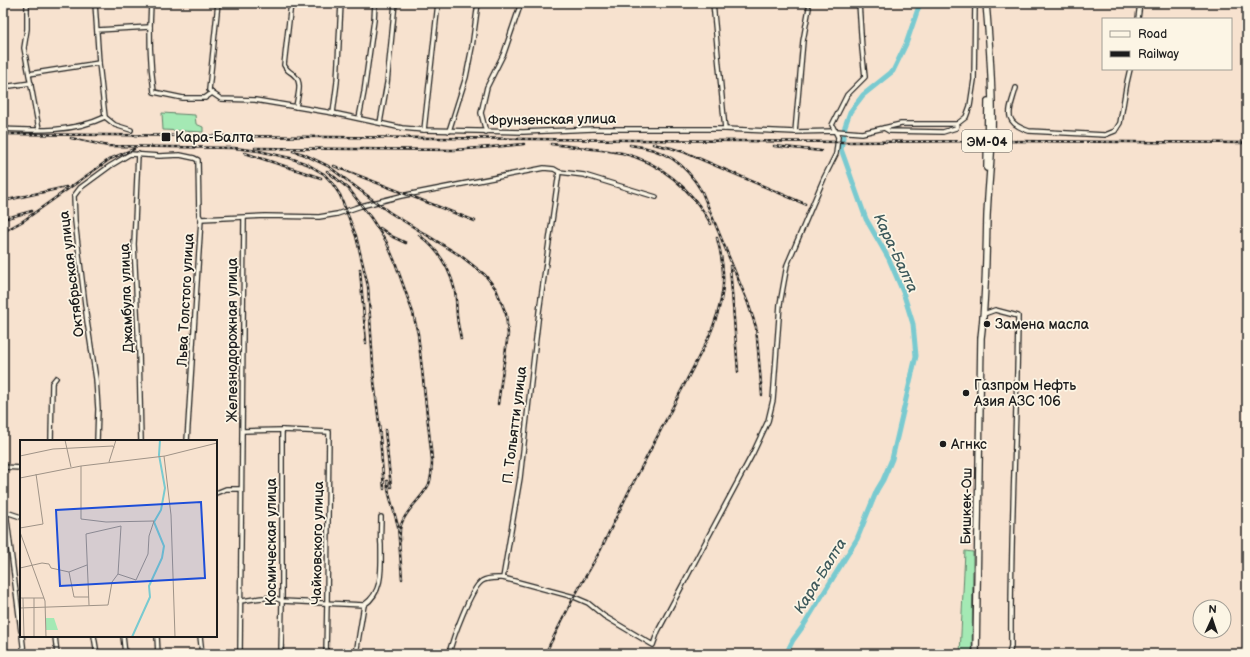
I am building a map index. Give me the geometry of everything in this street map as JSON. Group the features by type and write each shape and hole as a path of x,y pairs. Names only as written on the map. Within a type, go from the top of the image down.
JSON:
{"highway":[{"name":"Бишкек-Ош","path":"976,654 981,338 984,314 990,69 986,3"}],"street":[{"path":"27,3 27,29 24,48 39,129"},
{"path":"95,3 98,63 105,117 114,125 131,130"},
{"path":"151,3 150,27 154,92 183,98 205,98 212,93 209,90 218,3"},
{"path":"292,3 284,65 287,71 296,76 298,82 299,88 296,107"},
{"path":"333,113 337,82 341,3"},
{"path":"359,118 364,92 375,3"},
{"path":"380,123 387,83 395,3"},
{"path":"424,130 438,3"},
{"path":"450,131 460,92 466,77 478,3"},
{"path":"486,132 481,113 487,87 504,53 521,3"},
{"path":"712,3 725,129"},
{"path":"449,654 469,600 480,582 486,579 503,578 574,596 588,602 604,616 653,645 658,631 753,453 768,421 773,400 780,304 787,265 824,178 836,154 838,137 832,125 847,96 865,77 860,3"},
{"path":"884,128 889,131 943,132 956,128 958,124 966,117 970,106 974,80 975,3"},
{"path":"1138,18 1140,3"},
{"path":"795,132 803,41 809,8"},
{"path":"97,30 150,27"},
{"path":"29,74 98,63"},
{"path":"1016,88 1009,114 1013,121 1021,128 1029,131 1105,135 1115,131 1120,123 1130,70"},
{"path":"3,87 31,83"},
{"name":"Фрунзенская улица","path":"212,93 221,99 255,100 333,113 402,128 424,130 523,132 593,128 725,129 795,132 836,131 862,133 901,124 958,124"},
{"path":"3,129 66,129 94,122 105,117"},
{"name":"Октябрьская улица","path":"97,440 98,409 96,379 75,221 74,196 80,188 124,156 130,154 159,156 180,155 198,160"},
{"name":"Джамбула улица","path":"138,154 134,244 141,440"},
{"name":"Льва Толстого улица","path":"187,440 201,219 199,214 198,160"},
{"path":"201,219 265,216 319,217 337,214 401,196 538,169 550,168 559,172 584,175 656,197"},
{"name":"П. Тольятти улица","path":"503,578 520,478 539,312 559,172"},
{"name":"Железнодорожная улица","path":"240,654 244,218"},
{"path":"984,314 995,310 1018,316 1018,371 1010,584 1011,646 1009,654"},
{"path":"50,440 52,383 56,378"},
{"path":"243,431 282,430"},
{"name":"Чайковского улица","path":"282,430 329,432 326,654"},
{"name":"Космическая улица","path":"281,654 282,430"},
{"path":"3,467 20,468"},
{"path":"217,493 226,489 241,489"},
{"path":"20,517 4,511 20,624"},
{"path":"240,601 278,598 282,601 364,605 370,601 377,592 380,578 382,564 381,517"},
{"path":"356,654 364,605"},
{"path":"22,637 24,654"},
{"path":"55,637 57,654"},
{"path":"94,637 97,654"},
{"path":"123,637 125,654"},
{"path":"157,637 158,654"},
{"path":"200,637 202,654"}],"green space":[{"path":"162,113 195,115 196,124 203,127 203,132 163,130"},
{"path":"965,551 973,552 972,654 960,654"}],"waterway":[{"name":"Кара-Балта","path":"786,654 793,640 804,625 857,539 877,490 883,480 892,459 916,356 913,324 903,292 889,259 866,219 841,149 845,126 850,112 863,95 893,71 906,44 920,3"}],"railway":[{"path":"3,134 847,142 1000,141 1247,143"},
{"path":"71,138 108,146 234,148 259,151 290,158 307,164 324,174 340,195 356,236 368,286 374,381 384,489"},
{"path":"255,148 454,150 524,144"},
{"path":"551,144 622,153 649,163 662,170 685,189 703,211 711,224"},
{"path":"653,144 684,152 805,204"},
{"path":"630,145 653,150 672,159 681,165 702,192 748,303 756,327 762,395"},
{"path":"774,146 821,151"},
{"path":"3,232 23,221 110,159 134,149"},
{"path":"293,151 328,166 389,212 461,256 485,275 496,289 506,314 508,334 498,404"},
{"path":"245,153 321,178"},
{"path":"334,166 475,221"},
{"path":"327,171 349,189 386,241 413,313 418,334 432,459 432,472 426,489 403,519 400,529 400,541"},
{"path":"3,201 66,187"},
{"path":"3,219 32,211"},
{"path":"380,228 393,237 406,243"},
{"path":"419,235 432,246 450,275 455,291 457,320 461,339"},
{"path":"545,654 574,597 600,551 628,493 708,339 718,313 723,290 722,265 717,238"},
{"path":"730,266 738,372"},
{"path":"360,269 366,343"},
{"path":"385,430 391,487"},
{"path":"387,481 398,526 402,579"}],"place":[{"name":"Кара-Балта","path":"166,137"},
{"name":"Замена масла","path":"987,324"},
{"name":"Газпром Нефть Азия АЗС 106","path":"966,393"},
{"name":"Агнкс","path":"943,444"}]}
